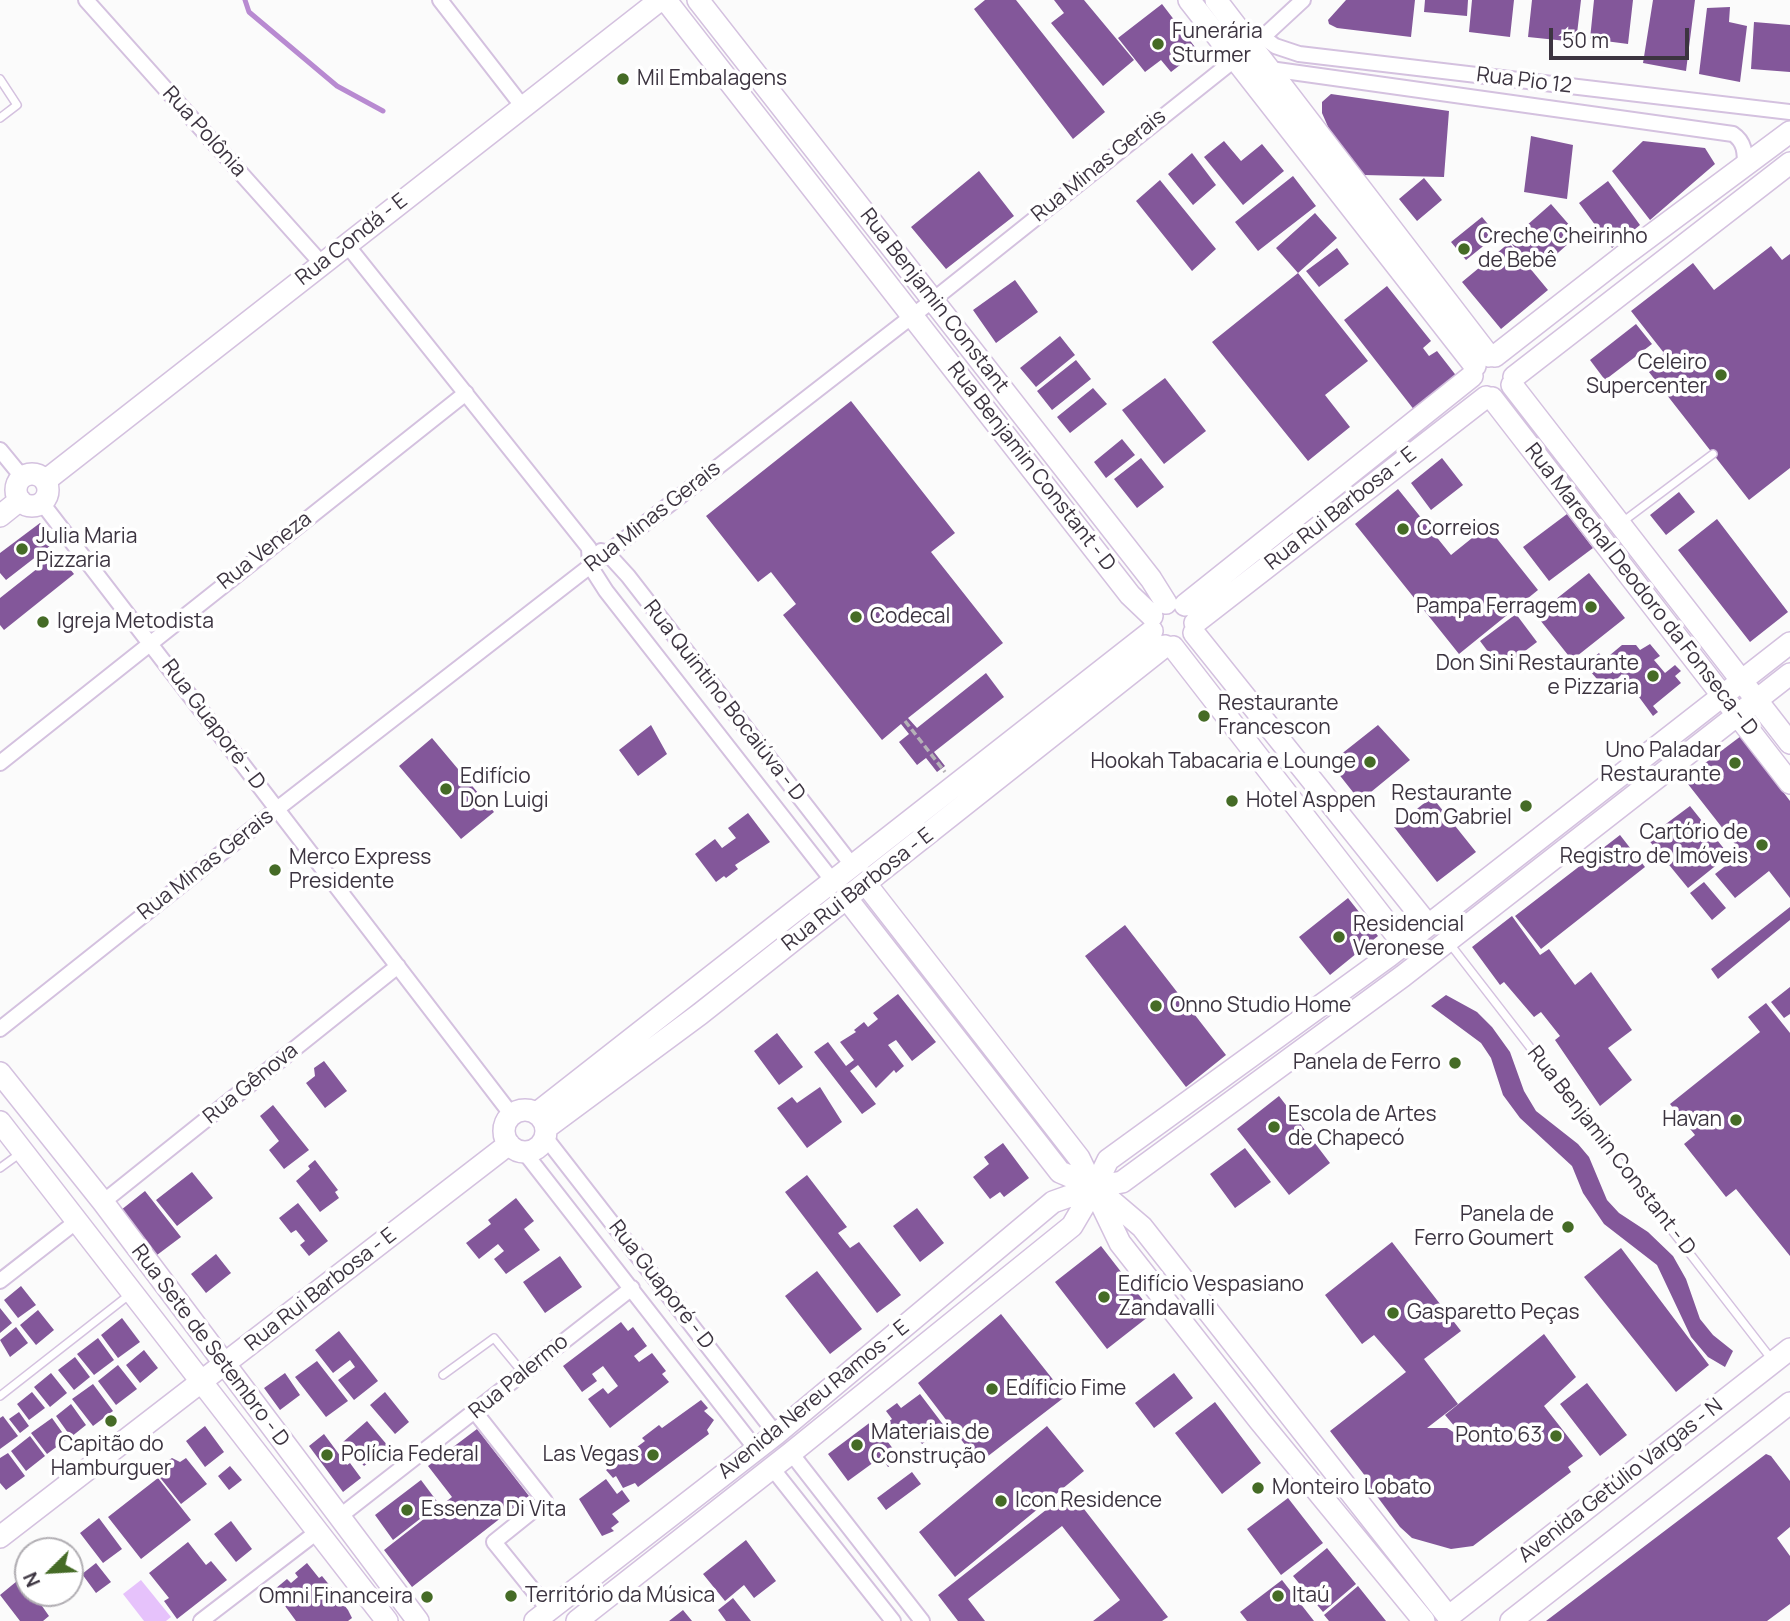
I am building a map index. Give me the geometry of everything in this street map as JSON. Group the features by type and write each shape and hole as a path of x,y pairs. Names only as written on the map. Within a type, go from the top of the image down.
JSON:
{"street":[{"name":"Rua Polônia","path":"86,0 322,264"},
{"path":"440,0 523,107"},
{"name":"Rua Benjamin Constant","path":"698,0 1151,579 1173,626"},
{"path":"1189,0 1250,46"},
{"path":"1216,0 1250,46 1261,76 1483,363"},
{"name":"Rua Minas Gerais","path":"0,1028 277,809 933,300 1250,46 1303,0"},
{"name":"Rua Condá - E","path":"45,481 523,107 669,1"},
{"name":"Rua Benjamin Constant","path":"669,1 912,316"},
{"name":"Rua Pio 12","path":"1250,46 1275,46 1299,54 1790,112"},
{"name":"Rua Pio 12","path":"1261,76 1733,134 1743,145 1745,167"},
{"path":"1591,116 1594,89"},
{"name":"Rua Rui Barbosa - E","path":"543,1126 866,884 1483,363 1790,132"},
{"path":"787,156 808,140"},
{"path":"1483,363 1474,385 1489,397 1501,396 1513,381 1790,163"},
{"path":"347,245 589,548 590,566"},
{"name":"Rua Benjamin Constant - D","path":"912,316 1130,595 1173,626 1395,883 1428,925"},
{"path":"1483,363 1505,359 1511,367 1513,381"},
{"name":"Rua Marechal Deodoro da Fonseca - D","path":"1513,381 1790,743"},
{"name":"Rua Veneza","path":"0,763 466,393"},
{"name":"Rua Rui Barbosa - E","path":"543,1126 832,880 955,784 1489,397"},
{"name":"Rua Marechal Deodoro da Fonseca - D","path":"1489,397 1790,783"},
{"path":"0,450 23,478"},
{"path":"1038,477 1059,461"},
{"path":"32,475 45,481 48,495 42,503 30,506 20,500 17,489 23,478 32,475"},
{"path":"0,516 20,500"},
{"name":"Rua Guaporé - D","path":"42,503 512,1114"},
{"path":"589,548 607,553"},
{"name":"Rua Quintino Bocaiúva - D","path":"607,553 852,865"},
{"name":"Rua Quintino Bocaiúva - D","path":"590,566 832,880"},
{"name":"Rua Benjamin Constant - D","path":"1173,626 1404,945"},
{"name":"Avenida Nereu Ramos - E","path":"577,1621 791,1453 1072,1226 1108,1160 1404,945 1790,643"},
{"path":"666,667 687,652"},
{"name":"Avenida Nereu Ramos - E","path":"542,1616 776,1434 1053,1202 1095,1187 1122,1181 1447,941 1790,674"},
{"path":"1371,902 1395,883"},
{"path":"866,884 1079,1158 1121,1243 1259,1420 1424,1621"},
{"path":"847,899 1060,1172 1095,1187 1142,1227 1452,1618"},
{"name":"Rua Gênova","path":"103,1202 398,966"},
{"name":"Rua Sete de Setembro - D","path":"0,1073 103,1202 418,1621"},
{"path":"519,1110 543,1126 541,1144 517,1148 504,1129 512,1114 519,1110"},
{"name":"Rua Sete de Setembro - D","path":"0,1122 387,1621"},
{"name":"Rua Guaporé - D","path":"543,1126 776,1434"},
{"name":"Rua Rui Barbosa - E","path":"0,1537 223,1365 517,1148"},
{"name":"Rua Guaporé - D","path":"517,1148 550,1184 756,1449"},
{"path":"0,1281 77,1221"},
{"name":"Rua Palermo","path":"339,1517 632,1288"},
{"name":"Avenida Getúlio Vargas - N","path":"1452,1618 1782,1355"},
{"path":"709,1388 728,1372"},
{"name":"Avenida Getúlio Vargas - N","path":"1511,1621 1790,1403"},
{"path":"475,1412 545,1500 494,1542 542,1616"},
{"path":"791,1453 922,1621"},
{"path":"772,1468 893,1621"},
{"path":"809,1516 828,1501"},
{"path":"201,1621 317,1532"}],"lane":[{"path":"0,79 18,105 0,118"},
{"path":"1620,524 1713,454"},
{"name":"Rua Benjamin Constant - D","path":"1447,941 1782,1355"},
{"path":"0,1168 23,1151"},
{"path":"0,1396 134,1292"},
{"path":"443,1375 494,1338 523,1373"}],"path":[{"path":"905,721 955,784"}],"shaded area":[{"path":"141,1580 171,1617 166,1621 144,1621 123,1594"}],"building":[{"path":"985,0 1016,0 1105,112 1073,139 974,9"},
{"path":"1054,0 1084,0 1134,60 1103,86 1051,23 1064,13"},
{"path":"1346,0 1415,0 1411,37 1337,28 1329,24 1328,20"},
{"path":"1425,0 1468,0 1467,16 1424,12"},
{"path":"1472,0 1514,0 1510,37 1469,32"},
{"path":"1532,0 1581,0 1576,42 1528,37"},
{"path":"1594,0 1633,0 1628,44 1590,39"},
{"path":"1653,0 1695,0 1686,71 1643,63"},
{"name":"Funerária Sturmer","path":"1162,4 1198,51 1171,72 1161,60 1145,72 1118,38"},
{"path":"1730,7 1729,22 1747,26 1740,82 1699,74 1707,8"},
{"path":"1754,22 1790,25 1790,72 1751,69"},
{"path":"1331,94 1449,111 1444,177 1364,175 1329,129 1322,113 1322,102"},
{"path":"1531,136 1573,145 1567,199 1524,192"},
{"path":"1224,141 1241,161 1262,144 1284,171 1243,205 1204,157"},
{"path":"1643,141 1705,148 1715,164 1650,220 1612,171"},
{"path":"1192,153 1216,185 1193,205 1168,174"},
{"path":"979,171 1014,216 946,269 911,227"},
{"path":"1293,176 1316,206 1258,251 1235,222"},
{"path":"1424,178 1442,200 1417,221 1399,199"},
{"path":"1160,180 1216,249 1192,271 1136,201"},
{"path":"1608,181 1640,225 1612,248 1579,203"},
{"path":"1551,204 1578,235 1550,260 1546,255 1532,267 1509,241"},
{"path":"1315,213 1337,238 1298,273 1276,248"},
{"path":"1482,217 1497,235 1466,260 1451,242"},
{"path":"1509,243 1548,290 1501,329 1462,282"},
{"name":"Celeiro Supercenter","path":"1771,246 1782,260 1790,254 1790,468 1749,500 1645,367 1664,353 1631,311 1693,263 1714,290"},
{"path":"1337,248 1349,264 1319,287 1306,271"},
{"path":"1298,273 1368,361 1325,395 1350,427 1308,461 1212,342"},
{"path":"1015,280 1038,312 996,343 973,310"},
{"path":"1387,286 1431,341 1423,348 1429,356 1437,351 1458,378 1415,411 1344,320"},
{"path":"1636,324 1652,344 1605,380 1590,360"},
{"path":"1060,336 1075,355 1036,387 1020,368"},
{"path":"1076,360 1091,379 1052,410 1037,391"},
{"path":"1165,378 1206,431 1164,464 1122,410"},
{"path":"1093,388 1107,404 1070,433 1057,417"},
{"path":"851,401 955,533 931,552 1003,643 908,718 917,728 986,673 1004,697 934,752 945,766 937,772 926,758 917,765 899,742 909,734 901,724 882,740 783,615 796,604 771,572 758,582 706,516"},
{"path":"1122,439 1135,455 1106,478 1094,462"},
{"path":"1141,458 1164,487 1137,508 1114,479"},
{"path":"1442,458 1463,485 1431,510 1411,483"},
{"path":"1398,489 1451,555 1487,526 1538,590 1459,654 1355,524"},
{"path":"1679,492 1695,512 1666,535 1650,515"},
{"path":"1567,514 1593,548 1549,581 1523,547"},
{"path":"1717,519 1788,612 1750,642 1678,550"},
{"path":"40,523 55,542 6,580 0,573 0,553"},
{"path":"57,553 74,574 4,630 0,625 0,598"},
{"path":"1589,573 1625,618 1572,660 1536,615"},
{"path":"1516,614 1537,642 1501,669 1480,641"},
{"path":"1650,644 1660,656 1654,660 1665,673 1675,665 1681,671 1675,676 1681,683 1653,706 1658,712 1653,716 1622,674 1617,679 1621,686 1610,694 1590,671 1592,669 1587,663 1599,653 1604,660 1622,645 1636,645 1640,650"},
{"path":"651,725 667,754 638,776 619,750"},
{"name":"Hookah Tabacaria e Lounge","path":"1378,725 1410,760 1360,801 1330,763"},
{"path":"1741,736 1790,801 1790,898 1769,871 1735,898 1715,874 1742,853 1684,779"},
{"name":"Edifício Don Luigi","path":"432,738 494,812 461,839 399,766"},
{"path":"1432,797 1476,852 1437,882 1394,827"},
{"path":"1690,806 1729,855 1688,888 1647,838"},
{"path":"748,813 770,842 735,865 738,869 726,878 724,876 716,882 695,854 715,839 722,848 736,838 728,828"},
{"path":"1620,835 1645,867 1541,949 1515,916"},
{"path":"1704,882 1726,908 1712,920 1690,893"},
{"name":"Residencial Veronese","path":"1348,898 1378,936 1330,975 1299,937"},
{"path":"1790,907 1790,920 1718,979 1711,969"},
{"path":"1512,916 1540,955 1549,949 1575,985 1591,972 1632,1030 1608,1048 1632,1080 1600,1106 1555,1040 1560,1036 1541,1012 1534,1017 1504,982 1500,985 1472,947"},
{"name":"Onno Studio Home","path":"1125,925 1226,1055 1186,1087 1085,956"},
{"path":"1790,987 1790,1014 1784,1018 1771,1002"},
{"path":"898,994 936,1042 912,1061 896,1040 888,1045 904,1066 896,1073 894,1070 876,1088 858,1065 850,1071 876,1104 862,1114 814,1052 828,1042 846,1066 854,1060 840,1042 856,1032 854,1030 864,1022 868,1027 878,1019 873,1013"},
{"path":"1446,995 1477,1012 1492,1027 1510,1052 1524,1091 1536,1111 1578,1144 1589,1157 1607,1200 1619,1213 1648,1232 1673,1256 1686,1279 1700,1319 1713,1335 1733,1351 1725,1367 1708,1357 1691,1337 1657,1265 1604,1224 1583,1193 1572,1166 1520,1118 1503,1095 1491,1058 1481,1043 1431,1006"},
{"name":"Havan","path":"1766,1003 1790,1033 1790,1256 1736,1189 1726,1197 1684,1144 1695,1135 1670,1104 1760,1032 1748,1017"},
{"path":"777,1033 803,1067 779,1085 754,1051"},
{"path":"324,1061 347,1091 325,1108 306,1083 315,1076 314,1068"},
{"path":"820,1087 842,1122 807,1148 777,1108 792,1097 797,1103"},
{"path":"1279,1096 1330,1163 1289,1195 1237,1129"},
{"path":"273,1105 309,1150 284,1169 269,1150 279,1141 260,1116"},
{"path":"1003,1143 1029,1178 1004,1197 1000,1192 990,1199 973,1177 989,1164 984,1157"},
{"path":"1245,1148 1271,1182 1235,1208 1210,1174"},
{"path":"315,1160 338,1190 335,1192 339,1198 320,1212 296,1181 310,1169 308,1166"},
{"path":"192,1172 213,1198 177,1226 156,1200"},
{"path":"807,1175 847,1227 838,1233 850,1248 859,1242 901,1295 877,1313 785,1192"},
{"path":"145,1191 181,1237 157,1255 121,1210"},
{"path":"516,1198 534,1221 524,1229 540,1250 506,1274 494,1259 504,1251 498,1244 479,1259 466,1243 491,1224 488,1220"},
{"path":"298,1203 328,1241 309,1256 300,1245 305,1241 296,1230 291,1233 279,1218"},
{"path":"917,1208 944,1243 920,1262 893,1226"},
{"path":"1392,1242 1461,1331 1424,1359 1458,1404 1427,1428 1447,1428 1467,1441 1445,1415 1544,1334 1576,1377 1544,1406 1583,1456 1568,1467 1571,1472 1473,1546 1451,1549 1412,1538 1400,1527 1330,1431 1406,1372 1374,1335 1362,1344 1325,1295"},
{"name":"Edifício Vespasiano Zandavalli","path":"1101,1246 1153,1313 1107,1349 1055,1282"},
{"path":"1621,1248 1709,1365 1676,1392 1584,1277"},
{"path":"216,1254 231,1273 206,1293 191,1274"},
{"path":"560,1256 582,1287 545,1313 523,1282"},
{"path":"817,1271 862,1329 830,1354 785,1296"},
{"path":"21,1286 36,1305 18,1318 4,1300"},
{"path":"0,1308 12,1323 0,1333"},
{"path":"38,1310 54,1330 36,1345 20,1325"},
{"name":"Edíficio Fime","path":"1001,1314 1066,1396 979,1463 918,1383"},
{"path":"122,1318 140,1342 118,1358 101,1335"},
{"path":"621,1322 628,1331 633,1327 647,1346 634,1356 639,1362 652,1353 666,1371 662,1374 669,1382 610,1428 588,1399 603,1388 608,1394 618,1386 603,1366 592,1374 597,1381 582,1392 563,1366"},
{"path":"16,1327 28,1343 10,1357 0,1340"},
{"path":"339,1331 378,1381 354,1400 338,1380 355,1367 350,1360 333,1373 315,1350"},
{"path":"98,1338 114,1360 94,1375 77,1354"},
{"path":"144,1350 158,1368 140,1383 126,1365"},
{"path":"75,1357 90,1377 74,1390 58,1370"},
{"path":"317,1361 348,1401 326,1417 295,1377"},
{"path":"118,1365 137,1389 116,1405 98,1381"},
{"path":"51,1373 67,1393 50,1407 34,1387"},
{"path":"285,1373 300,1395 280,1410 264,1388"},
{"path":"1174,1373 1193,1398 1154,1428 1135,1403"},
{"path":"1587,1383 1627,1435 1600,1456 1560,1404"},
{"path":"93,1384 113,1411 93,1426 72,1399"},
{"path":"32,1392 45,1408 29,1420 17,1404"},
{"path":"385,1392 409,1422 395,1434 370,1405"},
{"path":"920,1394 945,1427 922,1444 910,1428 894,1440 883,1426 892,1419 886,1411 897,1403 901,1408"},
{"name":"Las Vegas","path":"701,1400 708,1408 704,1411 714,1420 707,1430 709,1434 638,1487 635,1483 623,1488 616,1476 613,1478 606,1470 645,1441 642,1438 659,1425 662,1428"},
{"path":"1215,1402 1261,1463 1222,1494 1175,1433"},
{"path":"71,1404 86,1425 71,1437 56,1416"},
{"path":"19,1412 29,1426 20,1433 9,1419"},
{"path":"3,1416 18,1436 0,1449 0,1418"},
{"path":"52,1418 67,1439 47,1454 31,1433"},
{"path":"367,1421 388,1446 364,1466 343,1442"},
{"path":"872,1421 900,1458 888,1467 881,1457 848,1481 828,1454"},
{"path":"205,1426 224,1452 205,1467 186,1441"},
{"name":"Icon Residence","path":"1047,1426 1084,1471 955,1577 919,1532"},
{"path":"477,1429 529,1496 412,1587 384,1550 452,1497 428,1466"},
{"name":"Polícia Federal","path":"324,1434 347,1465 350,1463 361,1478 343,1492 309,1446"},
{"path":"30,1436 45,1456 26,1471 11,1451"},
{"path":"8,1453 25,1476 6,1490 0,1483 0,1458"},
{"path":"1766,1454 1771,1456 1790,1481 1790,1527 1777,1538 1790,1556 1790,1604 1767,1621 1546,1621"},
{"path":"172,1458 180,1462 186,1458 207,1484 181,1504 154,1470"},
{"path":"230,1466 242,1480 229,1490 218,1476"},
{"path":"912,1472 921,1484 886,1510 877,1498"},
{"path":"158,1478 191,1520 141,1559 108,1517"},
{"path":"606,1479 617,1494 622,1490 630,1501 612,1514 619,1522 611,1528 614,1531 602,1536 579,1499"},
{"name":"Essenza Di Vita","path":"421,1480 439,1504 393,1540 375,1515"},
{"path":"1070,1491 1168,1617 1162,1621 1093,1621 1120,1600 1062,1526 968,1599 985,1621 958,1621 938,1595"},
{"path":"1288,1498 1323,1543 1281,1575 1247,1529"},
{"path":"99,1518 122,1549 103,1563 80,1533"},
{"path":"231,1521 252,1549 236,1562 214,1534"},
{"path":"746,1540 776,1581 754,1598 744,1585 725,1601 703,1574"},
{"path":"188,1542 206,1565 211,1561 227,1580 177,1619 164,1601 169,1598 149,1573"},
{"path":"1327,1548 1356,1584 1323,1612 1293,1576"},
{"path":"96,1563 111,1582 96,1593 84,1577 84,1572"},
{"path":"307,1563 340,1598 337,1603 341,1601 352,1618 348,1621 296,1621 275,1589 287,1579 291,1583 298,1577 295,1573"},
{"name":"Itaú","path":"1282,1580 1314,1621 1247,1621 1240,1612"},
{"path":"14,1584 14,1607 43,1607 49,1616 43,1621 20,1621 0,1595"},
{"path":"1358,1586 1386,1621 1329,1621 1324,1615"},
{"path":"733,1598 751,1621 726,1621 718,1610"},
{"path":"683,1610 692,1621 669,1621"}],"waterway":[{"path":"245,0 249,12 337,86 383,111"}],"place":[{"name":"Funerária Sturmer","path":"1158,44"},
{"name":"Mil Embalagens","path":"623,79"},
{"name":"Creche Cheirinho de Bebê","path":"1464,249"},
{"name":"Celeiro Supercenter","path":"1721,375"},
{"name":"Correios","path":"1403,529"},
{"name":"Julia Maria Pizzaria","path":"22,549"},
{"name":"Pampa Ferragem","path":"1591,607"},
{"name":"Codecal","path":"856,617"},
{"name":"Igreja Metodista","path":"43,622"},
{"name":"Don Sini Restaurante e Pizzaria","path":"1653,676"},
{"name":"Restaurante Francescon","path":"1204,716"},
{"name":"Hookah Tabacaria e Lounge","path":"1370,762"},
{"name":"Uno Paladar Restaurante","path":"1735,763"},
{"name":"Edifício Don Luigi","path":"446,789"},
{"name":"Hotel Asppen","path":"1232,801"},
{"name":"Restaurante Dom Gabriel","path":"1526,806"},
{"name":"Cartório de Registro de Imóveis","path":"1762,845"},
{"name":"Merco Express Presidente","path":"275,870"},
{"name":"Residencial Veronese","path":"1339,937"},
{"name":"Onno Studio Home","path":"1156,1006"},
{"name":"Panela de Ferro","path":"1455,1063"},
{"name":"Havan","path":"1736,1120"},
{"name":"Escola de Artes de Chapecó","path":"1274,1127"},
{"name":"Panela de Ferro Goumert","path":"1568,1227"},
{"name":"Edifício Vespasiano Zandavalli","path":"1104,1297"},
{"name":"Gasparetto Peças","path":"1393,1313"},
{"name":"Edíficio Fime","path":"992,1389"},
{"name":"Capitão do Hamburguer","path":"111,1421"},
{"name":"Ponto 63","path":"1556,1436"},
{"name":"Materiais de Construção","path":"857,1445"},
{"name":"Polícia Federal","path":"327,1455"},
{"name":"Las Vegas","path":"653,1455"},
{"name":"Monteiro Lobato","path":"1258,1488"},
{"name":"Icon Residence","path":"1001,1501"},
{"name":"Essenza Di Vita","path":"407,1510"},
{"name":"Território da Música","path":"511,1596"},
{"name":"Itaú","path":"1278,1596"},
{"name":"Omni Financeira","path":"427,1597"}]}
